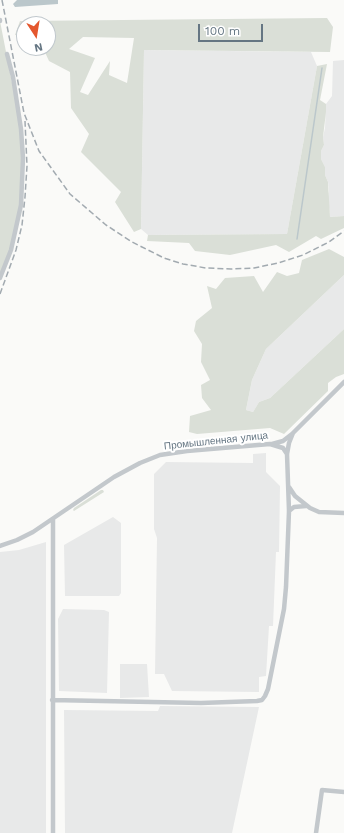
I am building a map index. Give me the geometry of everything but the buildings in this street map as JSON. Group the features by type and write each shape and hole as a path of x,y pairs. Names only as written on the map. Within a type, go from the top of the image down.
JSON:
{"street":[{"path":"0,278 11,250 21,205 23,158 21,128 13,77 7,54"},
{"path":"270,444 283,441 293,433 344,382"},
{"path":"52,700 201,702 262,700 268,689 284,609 289,511 287,454 289,442 293,433"},
{"name":"Промышленная улица","path":"0,546 33,532 114,477 152,458 170,453 270,444 283,448 287,454"},
{"path":"288,486 295,496 306,506 319,512 344,513"},
{"path":"289,511 294,507 306,506"},
{"path":"53,519 53,833"},
{"path":"316,833 322,790 344,792"}],"shaded area":[{"path":"17,0 58,0 58,4 15,7 13,4"},
{"path":"327,18 333,27 330,52 144,50 141,229 134,232 115,202 121,192 81,152 89,134 71,108 70,72 49,61 47,56 56,56 56,21","holes":["83,37 134,38 127,83 109,75 110,61 88,95 80,92 95,58 69,49"]},
{"path":"0,21 21,129 21,205 11,250 0,278"},
{"path":"144,50 311,52 317,66 287,234 148,235 141,229"},
{"path":"344,60 344,216 330,217 328,182 325,175 325,167 321,159 321,151 324,145 323,137 326,104 332,96 333,61"},
{"path":"327,64 320,100 326,104 323,137 324,145 321,151 321,159 325,167 325,175 328,182 330,217 344,216 344,228 321,239 316,236 289,252 276,245 230,255 195,251 189,243 147,241 148,235 287,234 317,66"},
{"path":"329,249 344,257 344,275 266,349 252,380 246,410 253,412 259,402 270,398 344,329 344,374 336,377 328,383 328,391 284,434 270,428 197,434 189,432 190,416 211,410 202,398 201,385 210,380 201,362 202,344 194,331 196,321 212,308 207,286 216,289 225,278 254,276 263,292 277,272 287,276 299,273 302,260"},
{"path":"344,275 344,329 270,398 259,402 253,412 246,410 252,380 266,349"},
{"path":"266,453 266,472 280,486 279,552 276,552 273,626 269,626 266,676 259,677 259,692 172,691 164,674 155,674 157,538 154,529 154,474 166,462 253,463 253,454"},
{"path":"101,490 104,492 74,511 73,510 74,508"},
{"path":"113,517 121,523 121,593 119,596 65,596 64,545"},
{"path":"46,542 46,833 0,833 0,552 19,550"},
{"path":"63,609 104,610 109,612 107,693 59,691 58,619"},
{"path":"120,664 147,664 149,697 120,698"},
{"path":"160,706 259,707 232,833 65,833 64,710 158,711"}],"waterway":[{"path":"297,239 322,68"}],"railway":[{"path":"2,0 24,113 39,151 70,194 106,225 132,242 164,258 183,264 206,268 231,269 254,268 278,263 303,255 329,242 344,231"},
{"path":"0,294 16,250 22,225 27,166 25,121"}]}
